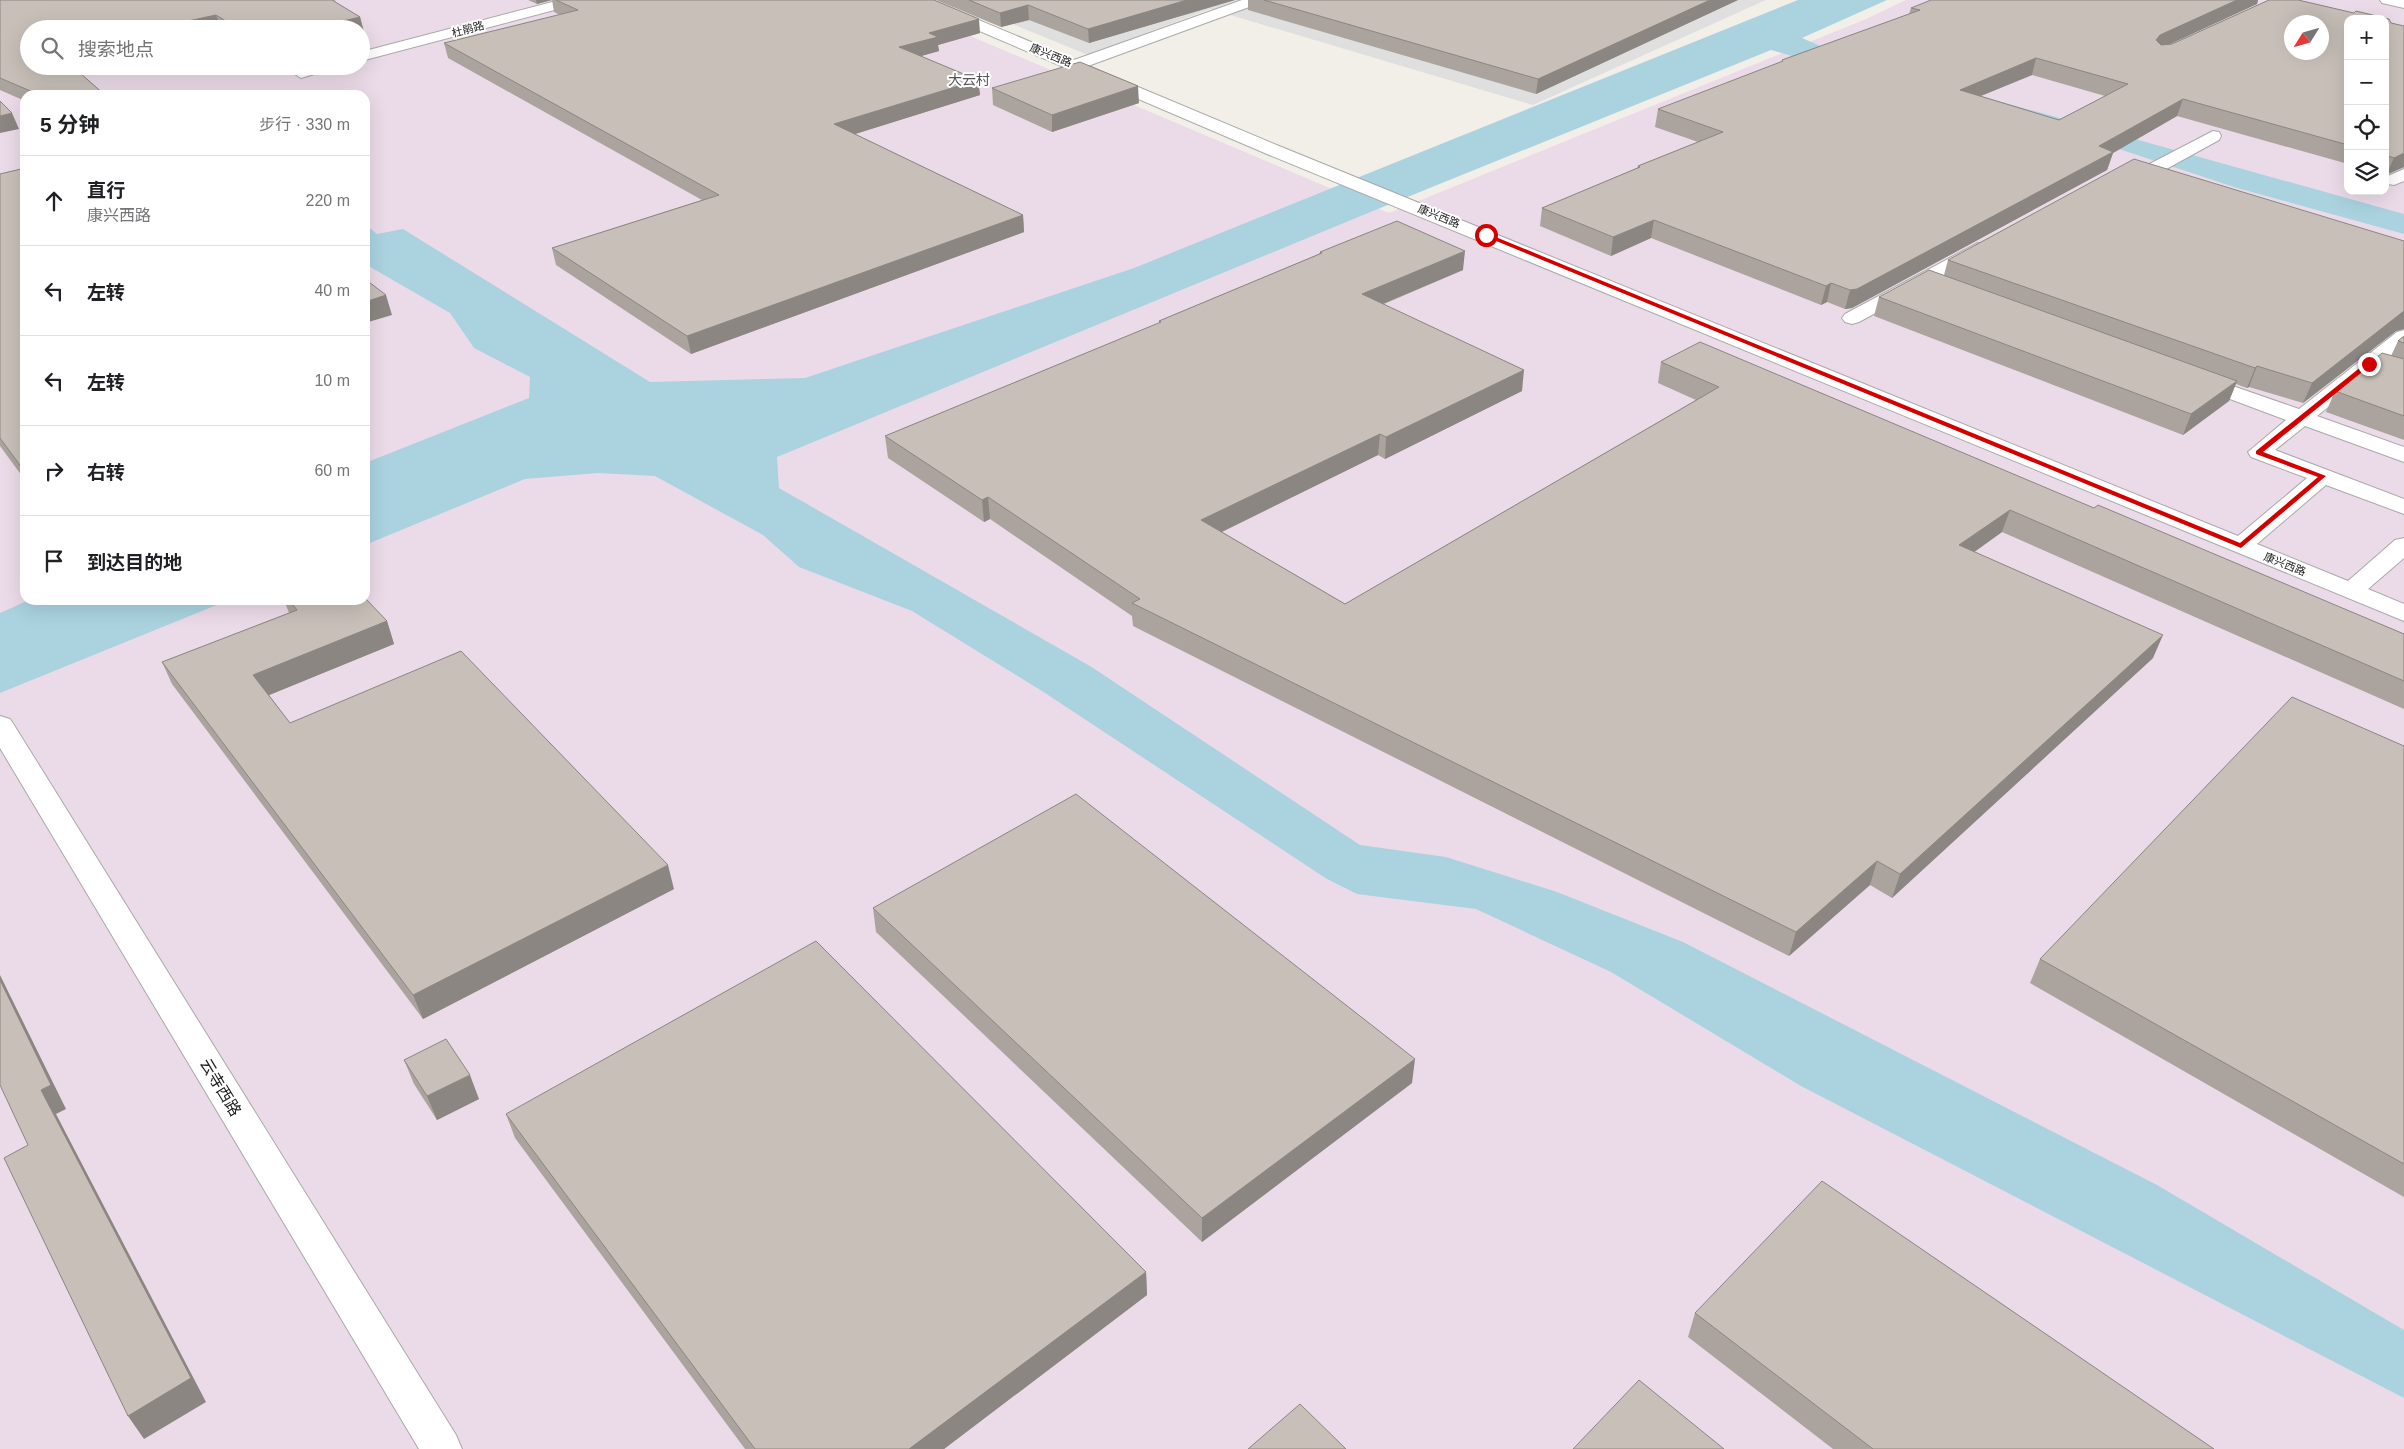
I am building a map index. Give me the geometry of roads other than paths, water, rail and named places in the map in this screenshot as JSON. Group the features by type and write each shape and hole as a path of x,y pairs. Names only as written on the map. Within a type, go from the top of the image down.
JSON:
{"street":[{"name":"杜鹃路","path":"370,55 576,0"},
{"name":"康兴西路","path":"919,0 1273,150 1486,235 2404,613"},
{"path":"1076,65 1255,0"},
{"path":"2388,0 2404,4"},
{"path":"2144,174 2213,136"},
{"path":"2126,169 2181,186"},
{"path":"1852,318 1990,243"},
{"path":"1923,280 1950,290"},
{"path":"2404,336 2258,452 2404,507"},
{"path":"2369,364 2395,372"},
{"path":"2181,374 2404,455"},
{"path":"2241,546 2323,476"},
{"path":"2352,591 2404,545"},
{"name":"云寺西路","path":"0,724 442,1449"}],"water":[{"path":"1798,0 1887,0 1802,38 1855,61 2404,214 2404,234 2237,188 2116,148 1771,50 1368,213 777,457 779,488 1090,666 1360,845 1446,857 1557,892 1683,942 2157,1185 2404,1330 2404,1398 1801,1086 1611,972 1476,909 1357,894 1327,879 1042,691 912,611 799,567 763,535 655,476 598,473 525,479 370,543 370,461 529,398 530,377 474,348 450,313 370,267 370,228 377,234 403,229 650,382 805,378 1134,268"},
{"path":"20,604 217,605 0,693 0,613"}],"district":[{"name":"大云村","path":"969,80"}]}
